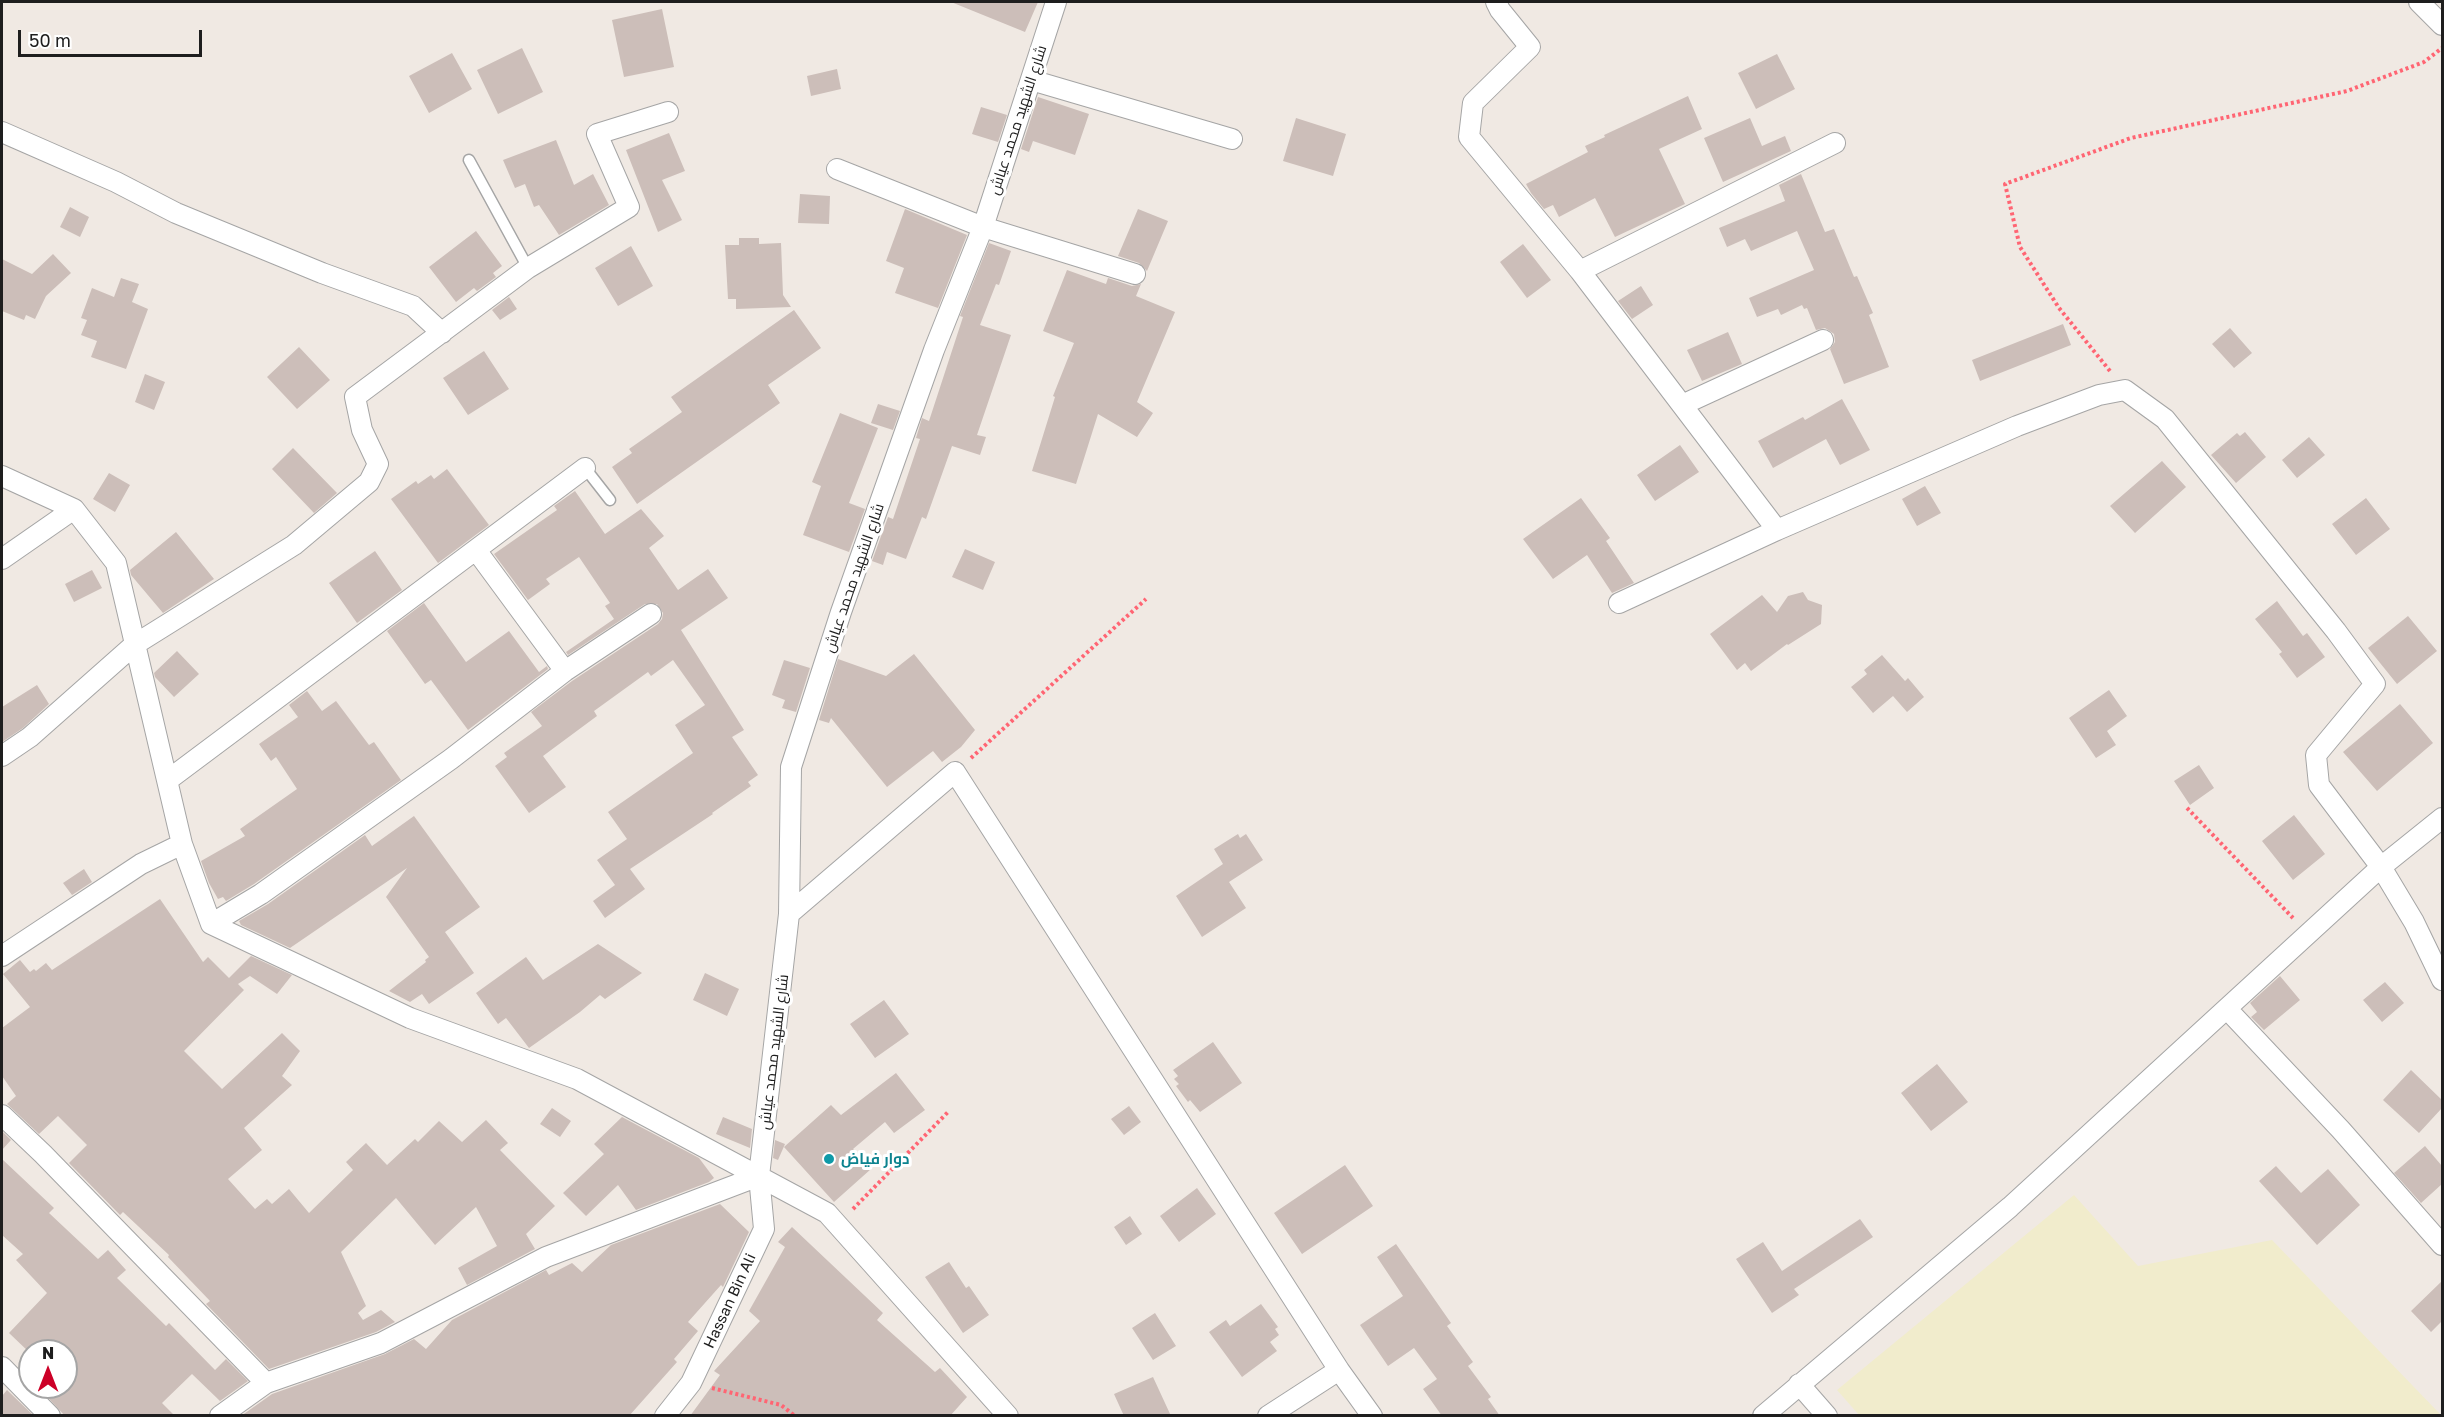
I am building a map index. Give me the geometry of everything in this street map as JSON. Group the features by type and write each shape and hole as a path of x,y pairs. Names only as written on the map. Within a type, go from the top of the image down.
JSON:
{"street":[{"name":"شارع الشهيد محمد عياش","path":"759,1176 789,914 791,767 841,612 934,350 983,227 1056,2"},
{"path":"1497,2 1500,10 1530,47 1473,103 1469,137 1580,271 1777,530"},
{"path":"2419,2 2442,25"},
{"path":"1031,80 1232,139"},
{"path":"2,756 30,737 134,645 294,545 369,482 378,464 362,430 355,397 528,268 629,207 597,134 668,112"},
{"path":"2,132 116,182 176,213 322,273 413,306 442,333"},
{"path":"1580,271 1835,143"},
{"path":"837,169 983,227 1135,274"},
{"path":"1682,405 1823,340"},
{"path":"1619,603 1777,530 2018,426 2099,395 2125,390 2165,420 2336,631 2375,684 2316,755 2319,785 2381,867 2414,922 2442,980"},
{"path":"168,780 585,468"},
{"path":"2,476 74,509 116,563 182,844 211,924 410,1018 577,1079 827,1213 1008,1416"},
{"path":"2,559 74,509"},
{"path":"476,550 565,671"},
{"path":"211,924 261,894 441,766 565,671 651,614"},
{"path":"789,914 956,772 1339,1370 1372,1416"},
{"path":"1762,1416 2010,1207 2381,867 2442,818"},
{"path":"2,956 141,864 182,844"},
{"path":"2227,1009 2341,1130 2442,1245"},
{"path":"2,1115 266,1383"},
{"path":"220,1416 266,1383 381,1344 546,1257 759,1176"},
{"name":"Hassan Bin Ali","path":"665,1416 691,1383 764,1229 759,1176"},
{"path":"2,1367 50,1416"},
{"path":"1268,1416 1339,1370"},
{"path":"1799,1384 1827,1416"}],"lane":[{"path":"470,160 528,268"},
{"path":"585,468 610,500"}],"path":[{"path":"2125,390 2059,308 2020,247 2005,184 2131,138 2347,91 2424,62 2442,48"},
{"path":"956,772 1146,598"},
{"path":"2187,808 2308,934"},
{"path":"838,1225 867,1192 948,1112"},
{"path":"691,1383 781,1406 795,1416"}],"shaded area":[{"path":"2074,1195 2138,1266 2272,1240 2441,1415 1859,1415 1837,1390"}],"building":[{"path":"951,2 1038,2 1025,32"},
{"path":"662,9 674,67 624,77 612,20"},
{"path":"522,48 543,92 498,114 477,70"},
{"path":"452,53 472,89 429,113 409,76"},
{"path":"1777,54 1795,89 1756,109 1738,73"},
{"path":"837,69 841,89 811,96 807,76"},
{"path":"1688,96 1702,129 1659,149 1685,204 1615,237 1595,198 1559,217 1553,205 1544,209 1531,193 1526,184 1588,152 1585,146"},
{"path":"1038,97 1089,114 1075,155 1033,141 1029,152 1021,149"},
{"path":"981,107 1007,115 998,142 972,134"},
{"path":"1296,118 1346,134 1333,176 1283,161"},
{"path":"1750,118 1762,146 1785,136 1791,151 1723,182 1704,138"},
{"path":"669,133 685,171 662,180 682,220 658,232 626,150"},
{"path":"556,140 574,185 593,174 609,205 559,235 539,205 534,207 525,184 515,188 503,160"},
{"path":"1801,174 1825,232 1834,229 1854,277 1857,276 1873,313 1869,315 1889,367 1844,384 1830,349 1835,342 1834,334 1825,328 1816,330 1807,308 1804,309 1802,305 1781,315 1778,309 1757,317 1749,298 1814,270 1797,231 1751,251 1745,239 1727,247 1719,228 1785,201 1779,185"},
{"path":"800,194 830,196 829,224 798,223"},
{"path":"70,207 89,217 80,237 60,227"},
{"path":"905,209 967,235 938,308 895,293 904,268 886,261"},
{"path":"1138,209 1168,221 1147,271 1139,263 1118,256"},
{"path":"476,231 502,266 493,273 496,277 477,291 474,288 456,302 429,267"},
{"path":"739,238 759,238 759,244 781,243 783,295 791,307 736,309 736,299 728,299 725,245 739,245"},
{"path":"989,243 1011,251 999,285 996,284 980,325 1011,335 977,435 986,437 980,455 952,446 926,519 922,517 906,559 887,552 883,565 872,561 888,517 893,519 920,439 916,438 922,418 929,421 963,317 960,316"},
{"path":"1523,244 1551,280 1527,298 1500,262"},
{"path":"631,246 653,286 618,306 595,268"},
{"path":"53,254 71,273 46,296 35,319 26,315 24,320 2,311 2,259 32,274"},
{"path":"1067,270 1106,284 1108,278 1132,286 1141,284 1136,296 1175,312 1137,402 1153,413 1137,437 1098,414 1076,484 1032,471 1055,397 1053,396 1074,343 1043,331"},
{"path":"121,278 139,284 132,302 148,309 126,369 91,357 97,341 81,335 87,320 81,318 92,288 114,297"},
{"path":"1641,286 1653,305 1632,319 1618,301"},
{"path":"509,297 517,309 500,320 492,310"},
{"path":"794,310 821,348 768,385 780,403 637,504 612,467 632,453 629,449 682,412 671,397"},
{"path":"2063,324 2071,345 1980,381 1972,360"},
{"path":"2230,328 2252,353 2234,368 2212,344"},
{"path":"1728,332 1742,364 1702,381 1687,350"},
{"path":"299,347 330,380 297,409 267,377"},
{"path":"484,351 509,389 468,415 443,378"},
{"path":"145,374 165,382 154,410 135,402"},
{"path":"1842,399 1870,450 1840,465 1826,439 1773,468 1758,441 1803,417 1805,420"},
{"path":"878,404 900,411 893,430 871,423"},
{"path":"840,413 878,428 849,503 865,509 849,552 803,535 821,486 812,482"},
{"path":"2245,432 2266,457 2236,483 2211,455 2237,433 2240,436"},
{"path":"2309,437 2325,455 2297,478 2282,460"},
{"path":"1680,445 1699,472 1655,501 1637,475"},
{"path":"293,448 337,493 314,513 272,469"},
{"path":"2162,461 2186,487 2135,533 2110,506"},
{"path":"447,469 489,525 438,563 391,499 416,481 418,484 431,475 434,479"},
{"path":"109,473 130,485 115,512 93,499"},
{"path":"1925,486 1941,513 1917,526 1902,499"},
{"path":"575,491 605,534 641,509 664,536 649,548 678,590 708,569 728,598 681,630 744,730 732,737 758,775 748,782 751,786 713,814 630,869 645,889 605,918 593,901 615,885 597,860 627,839 608,812 693,753 675,725 705,705 673,660 651,676 648,672 594,711 597,716 543,756 566,787 529,813 495,766 507,757 504,753 542,726 531,712 662,619 663,613 657,604 645,604 568,655 566,652 614,619 605,606 610,603 579,557 546,579 550,584 528,600 494,554 557,510 554,506"},
{"path":"1581,498 1610,538 1606,541 1634,583 1612,593 1587,555 1553,579 1523,539"},
{"path":"2366,498 2390,529 2356,555 2332,524"},
{"path":"176,532 214,579 163,613 131,575 130,570"},
{"path":"965,549 995,562 983,590 952,577"},
{"path":"375,551 402,590 357,623 329,583"},
{"path":"92,570 102,588 74,602 65,584"},
{"path":"1803,592 1808,600 1822,605 1821,624 1787,644 1751,671 1745,663 1737,670 1710,634 1762,595 1777,612 1788,596"},
{"path":"2277,601 2303,636 2307,633 2325,657 2297,678 2279,654 2282,652 2255,619"},
{"path":"424,603 466,662 509,631 539,672 547,666 548,669 468,730 431,680 425,684 387,631"},
{"path":"2408,616 2437,651 2397,684 2368,648"},
{"path":"177,651 199,674 174,697 154,673"},
{"path":"914,654 975,730 961,747 942,762 933,751 887,787 831,718 829,723 819,720 838,659 886,676"},
{"path":"1882,655 1905,681 1908,678 1924,697 1907,712 1893,696 1873,713 1851,687 1867,674 1864,670"},
{"path":"784,660 810,668 796,712 782,708 785,700 772,695"},
{"path":"37,685 49,704 23,728 2,742 2,707"},
{"path":"2109,690 2127,716 2107,731 2116,745 2096,758 2069,718"},
{"path":"307,691 322,711 336,701 369,745 374,742 401,780 254,884 226,901 223,897 218,899 201,861 245,836 240,829 297,789 276,757 271,761 259,744 298,717 289,705"},
{"path":"2400,704 2433,743 2377,791 2343,752"},
{"path":"2199,765 2214,788 2190,805 2174,781"},
{"path":"2294,815 2325,854 2293,880 2262,841"},
{"path":"414,816 480,907 445,932 474,973 429,1004 422,994 410,1002 389,991 426,962 425,960 429,957 386,897 407,868 290,948 241,925 239,921 268,904 365,835 372,846"},
{"path":"1238,834 1240,838 1246,834 1263,860 1229,882 1246,908 1202,937 1176,896 1223,864 1214,849"},
{"path":"84,869 92,882 72,895 63,883"},
{"path":"160,899 203,962 208,957 229,978 251,956 292,975 277,994 250,976 238,984 244,990 184,1051 222,1089 282,1033 300,1051 282,1076 292,1085 244,1128 262,1150 228,1179 255,1209 267,1199 272,1204 289,1189 309,1213 353,1170 346,1162 366,1143 387,1165 415,1139 418,1142 439,1121 462,1142 486,1120 508,1143 500,1150 555,1206 526,1234 535,1249 467,1285 458,1268 497,1246 476,1207 435,1245 396,1198 341,1252 366,1306 358,1313 363,1320 381,1310 395,1322 376,1332 269,1369 206,1304 210,1301 168,1257 169,1255 123,1212 120,1215 69,1163 87,1145 58,1116 39,1134 7,1104 16,1096 2,1076 2,1028 30,1007 3,974 20,960 30,972 34,969 36,971 46,963 52,970"},
{"path":"598,944 642,973 605,999 600,995 529,1048 506,1018 498,1024 476,993 526,957 543,980"},
{"path":"705,973 739,989 727,1016 693,1000"},
{"path":"2280,976 2300,1000 2264,1030 2251,1017 2257,1012 2250,1003"},
{"path":"2385,982 2404,1003 2382,1022 2363,1000"},
{"path":"884,1000 909,1034 875,1058 850,1024"},
{"path":"1213,1042 1242,1083 1200,1112 1190,1100 1188,1102 1176,1086 1179,1084 1174,1079 1178,1076 1173,1070"},
{"path":"1937,1064 1968,1102 1931,1131 1901,1093"},
{"path":"2411,1070 2442,1100 2442,1108 2419,1133 2383,1100"},
{"name":"دوار فياض","path":"896,1073 925,1110 894,1133 885,1122 853,1149 871,1169 834,1202 784,1147 831,1105 841,1115"},
{"path":"1129,1106 1141,1122 1124,1135 1111,1119"},
{"path":"552,1108 571,1121 560,1137 540,1124"},
{"path":"622,1117 699,1158 714,1178 709,1182 636,1210 618,1185 586,1216 563,1193 604,1154 594,1144"},
{"path":"723,1117 752,1129 750,1148 716,1134"},
{"path":"2,1131 11,1140 2,1150"},
{"path":"775,1140 785,1144 778,1160 773,1158"},
{"path":"2425,1146 2442,1166 2442,1184 2421,1203 2394,1173"},
{"path":"2,1159 54,1208 49,1213 98,1259 108,1250 126,1270 117,1278 166,1326 169,1323 215,1370 226,1359 248,1381 220,1401 192,1374 162,1403 175,1416 65,1416 49,1399 78,1399 78,1339 18,1339 18,1342 9,1333 47,1293 16,1260 23,1254 2,1235"},
{"path":"1345,1165 1373,1206 1302,1254 1274,1213"},
{"path":"2276,1166 2301,1193 2328,1169 2360,1205 2317,1245 2259,1181"},
{"path":"1197,1188 1216,1214 1179,1242 1160,1216"},
{"path":"720,1204 749,1232 723,1287 721,1285 688,1322 698,1331 674,1359 677,1362 629,1416 241,1416 272,1394 385,1354 414,1339 426,1349 452,1320 546,1270 549,1275 572,1263 582,1272 611,1245"},
{"path":"1130,1216 1142,1234 1126,1245 1114,1227"},
{"path":"1860,1219 1873,1237 1794,1289 1799,1295 1772,1313 1736,1259 1763,1242 1782,1271"},
{"path":"792,1227 883,1313 877,1320 935,1372 940,1368 967,1397 950,1416 690,1416 720,1375 714,1371 760,1321 749,1311 785,1247 778,1242"},
{"path":"1396,1244 1451,1323 1447,1326 1473,1362 1468,1366 1491,1397 1488,1399 1500,1416 1442,1416 1423,1389 1437,1379 1414,1348 1388,1366 1360,1325 1403,1296 1377,1257"},
{"path":"949,1262 966,1288 969,1286 989,1315 963,1333 925,1277"},
{"path":"2442,1281 2442,1321 2431,1332 2411,1311"},
{"path":"1261,1304 1278,1327 1275,1329 1279,1335 1270,1342 1277,1351 1242,1377 1209,1332 1226,1320 1230,1326"},
{"path":"1155,1313 1176,1346 1153,1360 1132,1328"},
{"path":"1153,1377 1171,1416 1124,1416 1114,1394"},
{"path":"7,1390 32,1414 30,1416 2,1416 2,1396"}],"place":[{"name":"دوار فياض","path":"829,1159"}]}
